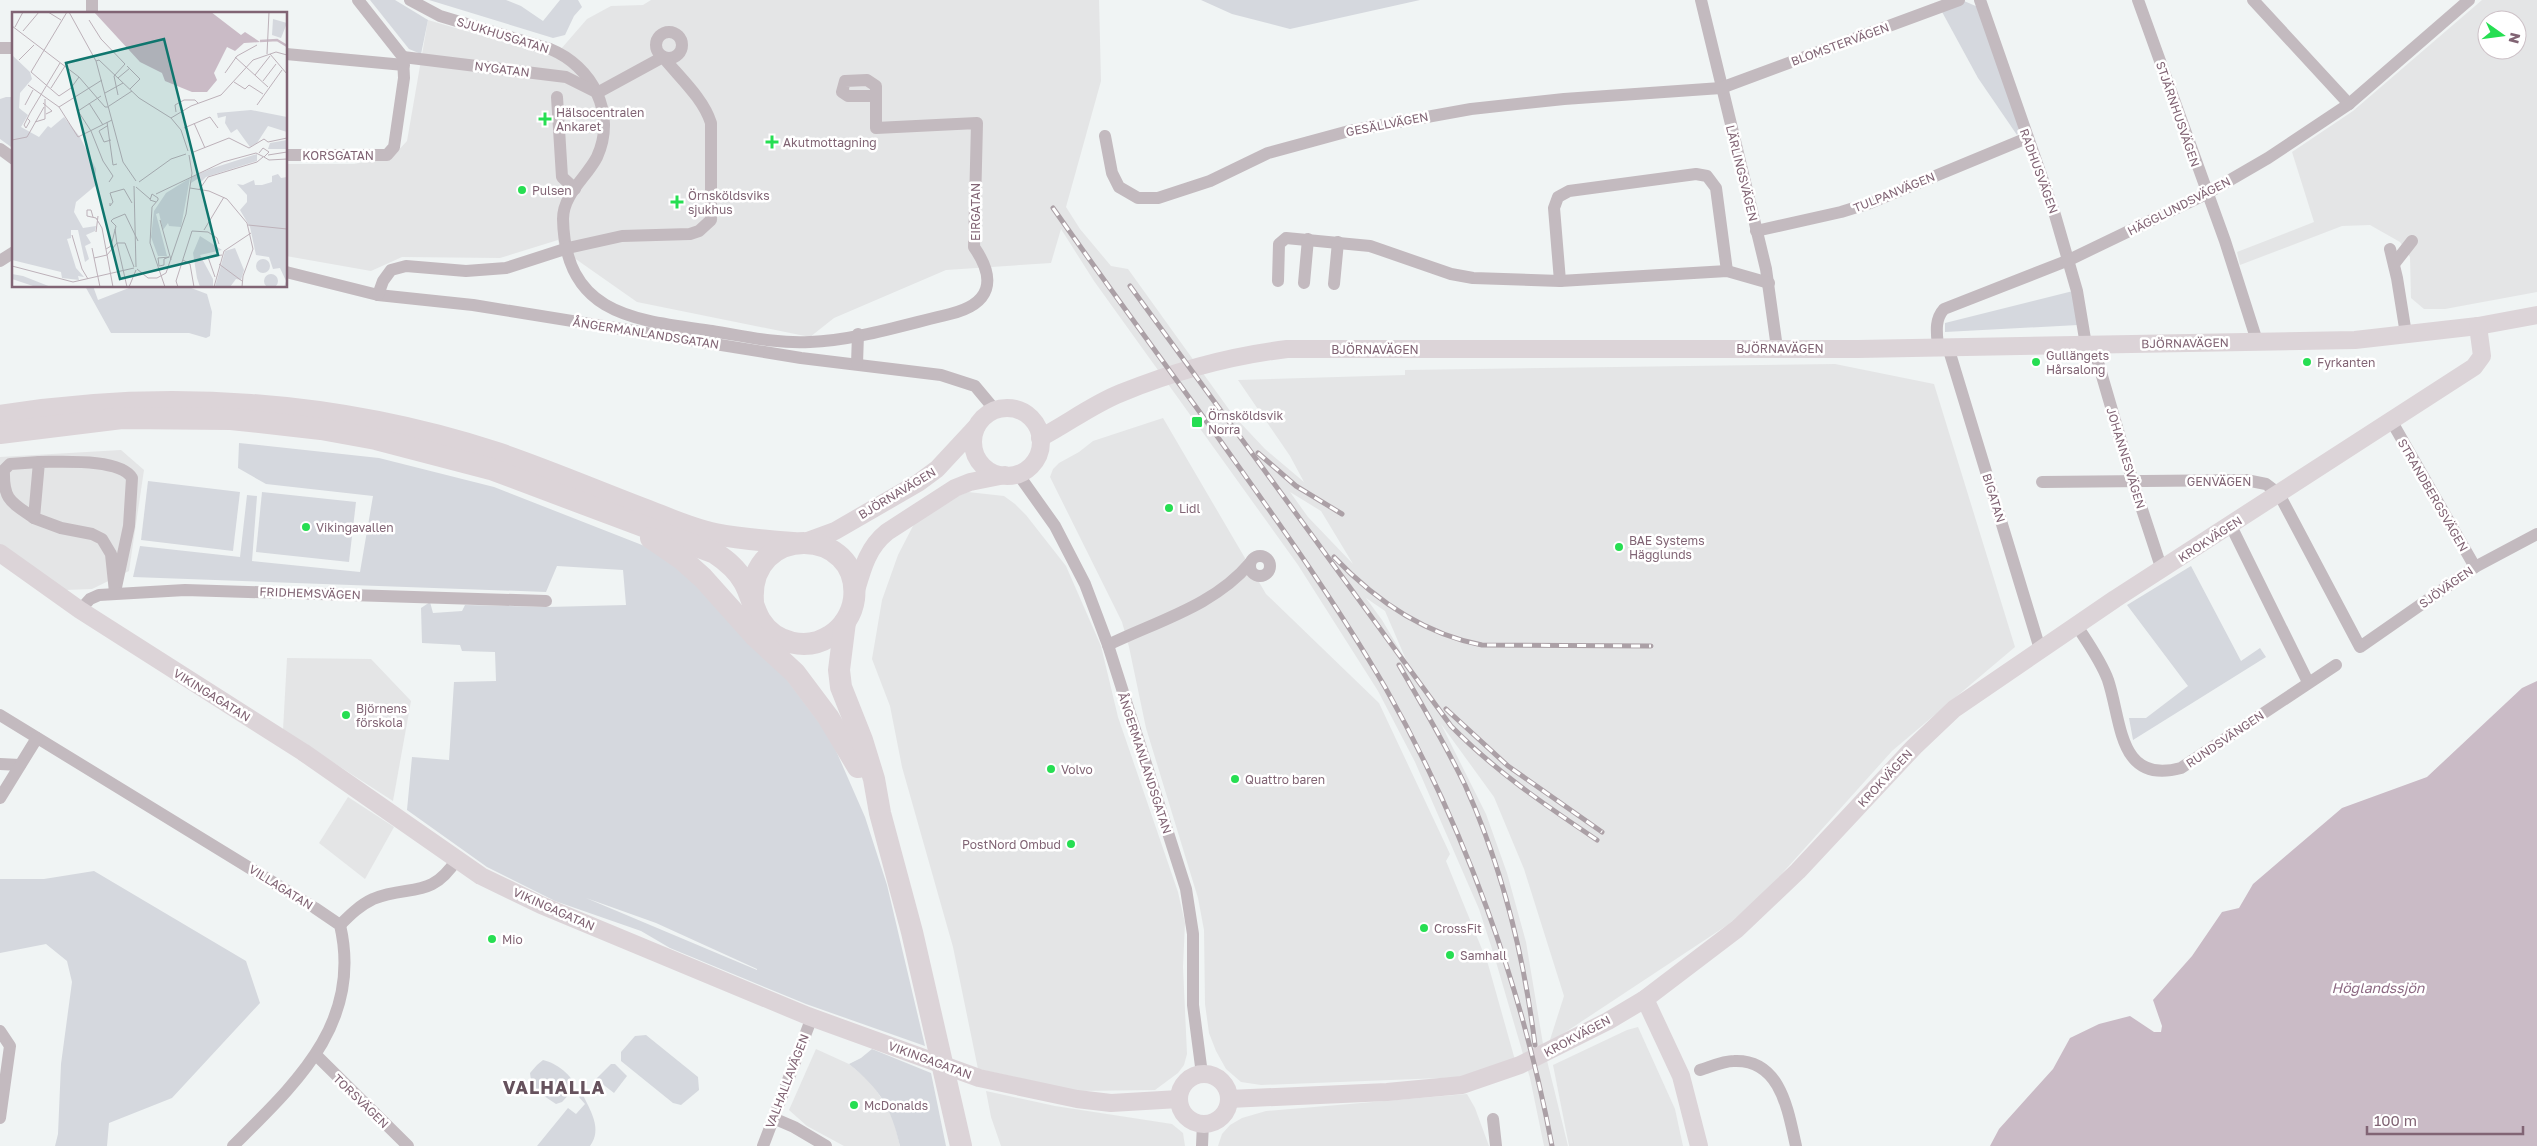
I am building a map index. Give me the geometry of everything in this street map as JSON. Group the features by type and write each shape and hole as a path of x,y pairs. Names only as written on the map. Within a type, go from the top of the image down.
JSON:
{"highway":[{"path":"0,434 124,402 232,403 297,410 379,423 496,453 693,528 741,538 824,546 840,558 851,575 854,594 850,614 846,622 839,670 841,687 862,740 874,779 880,814 912,932 961,1146"},
{"path":"0,416 77,414 122,418 179,418 277,423 376,438 491,469 715,553 736,570 761,621 774,635 783,640 803,644 813,643 831,636 846,622"},
{"path":"623,519 672,552 694,570 755,636 795,673 828,717 858,767"},
{"path":"753,602 754,582 762,564 776,550 800,543"},
{"path":"783,640 825,692 880,814"}],"street":[{"path":"358,0 404,61"},
{"name":"SJUKHUSGATAN","path":"410,0 440,16 563,54 580,67 597,93 603,107 603,140 597,157 575,189 563,214 568,248 577,276 591,294 614,310 636,318 789,342 810,342 858,334"},
{"name":"LÄRLINGSVÄGEN","path":"1701,0 1769,283 1777,348"},
{"name":"BLOMSTERVÄGEN","path":"1721,88 1959,0"},
{"name":"RADHUSVÄGEN","path":"1980,0 2055,214 2069,260 2090,345"},
{"name":"STJÄRNHUSVÄGEN","path":"2138,0 2206,194 2225,241 2257,341"},
{"path":"2253,0 2349,104"},
{"name":"HÄGGLUNDSVÄGEN","path":"1943,347 1936,326 1937,318 1944,309 2069,260 2206,194 2268,158 2349,104 2469,0"},
{"name":"NYGATAN","path":"288,54 404,61 566,77 579,82 597,93"},
{"path":"378,295 383,280 391,270 406,266 466,271 506,268 568,248 622,236 690,234 699,231 711,220 711,123 700,103 663,57 597,93"},
{"name":"KORSGATAN","path":"288,155 387,154 394,147 404,61"},
{"name":"GESÄLLVÄGEN","path":"1104,136 1112,173 1119,187 1138,198 1158,198 1210,180 1268,153 1349,131 1471,109 1564,99 1721,88"},
{"name":"EIRGATAN","path":"858,334 965,311 979,302 984,294 988,277 985,262 974,247 977,123 876,128 876,96"},
{"path":"557,97 562,177 575,189"},
{"name":"TULPANVÄGEN","path":"1756,231 1841,212 1870,203 2027,138"},
{"path":"0,149 12,158"},
{"path":"1560,281 1554,208 1558,197 1569,191 1696,174 1707,176 1716,188 1727,271"},
{"path":"1278,281 1279,244 1281,240 1286,238 1376,247 1462,276 1560,281 1727,271 1769,283"},
{"path":"1304,283 1308,239"},
{"path":"2394,264 2412,241"},
{"path":"1334,284 1338,242"},
{"path":"2390,249 2406,334"},
{"path":"0,261 12,253"},
{"name":"ÅNGERMANLANDSGATAN","path":"288,272 378,295 473,305 791,356 941,376 976,386 995,410"},
{"name":"BJÖRNAVÄGEN","path":"1040,438 1120,393 1188,368 1219,360 1287,349 1943,347 2355,340 2478,326 2537,316"},
{"name":"KROKVÄGEN","path":"1229,1099 1445,1087 1478,1081 1557,1048 1645,999 1712,949 1770,898 1914,747 1954,709 2040,649 2392,422 2477,364 2482,356 2478,326"},
{"path":"857,364 858,334"},
{"name":"JOHANNESVÄGEN","path":"2090,345 2132,482 2162,570"},
{"name":"BIGATAN","path":"1943,347 2040,649"},
{"path":"1011,409 1026,415 1034,422 1040,438 1040,449 1028,468 1011,474 989,470 978,458 973,442 977,427 983,419 995,410 1011,409"},
{"name":"STRANDBERGSVÄGEN","path":"2392,422 2475,568"},
{"name":"BJÖRNAVÄGEN","path":"800,543 835,531 918,483 947,460 977,427"},
{"path":"34,518 39,462"},
{"path":"39,462 109,465 125,470 132,478 129,526 115,592 111,554 102,539 92,534 61,528 34,518 15,505 4,491 4,470 10,464 39,462"},
{"name":"BJÖRNAVÄGEN","path":"854,594 868,556 877,540 887,532 955,488 970,482 1011,474"},
{"name":"ÅNGERMANLANDSGATAN","path":"1011,474 1066,545 1085,584 1108,645 1190,906 1193,934 1194,1011 1202,1074"},
{"name":"GENVÄGEN","path":"2042,482 2258,481 2279,494"},
{"name":"SJÖVÄGEN","path":"2279,494 2360,647 2475,568 2537,534"},
{"path":"2231,526 2308,682"},
{"name":"VIKINGAGATAN","path":"0,553 80,610 303,752 482,876 541,905 812,1017 914,1056 979,1078 1077,1099 1111,1103 1179,1099"},
{"path":"1108,645 1191,609 1248,568"},
{"name":"FRIDHEMSVÄGEN","path":"80,610 94,597 115,592 185,590 546,601"},
{"name":"RUNDSVÄNGEN","path":"2077,626 2107,678 2130,756 2140,766 2152,771 2166,772 2181,768 2336,665"},
{"name":"VILLAGATAN","path":"0,715 308,903 340,926"},
{"path":"0,798 37,738"},
{"path":"0,764 20,765"},
{"path":"233,1146 281,1098 316,1055 336,1014 345,984 345,953 340,926 357,909 374,899 419,890 433,884 446,875 457,859"},
{"path":"1645,999 1681,1076 1699,1146"},
{"name":"VALHALLAVÄGEN","path":"763,1146 812,1017"},
{"path":"0,1031 10,1046 0,1118"},
{"name":"TORSVÄGEN","path":"316,1055 408,1146"},
{"path":"1700,1070 1733,1061 1751,1063 1765,1070 1784,1097 1796,1146"},
{"path":"1202,1074 1212,1075 1220,1080 1227,1089 1229,1099 1227,1108 1221,1116 1213,1122 1203,1123 1188,1118 1182,1110 1179,1099 1186,1082 1202,1074"},
{"path":"773,1118 794,1127 826,1146"},
{"path":"1493,1119 1496,1146"},
{"path":"1202,1146 1203,1123"}],"shaded area":[{"path":"370,0 395,0 428,20 421,54 409,49"},
{"path":"429,0 506,0 521,6 543,21 560,0 578,0 582,7 574,16 565,35 553,38"},
{"path":"651,0 1099,0 1101,81 1066,207 1080,229 1111,266 1128,269 1233,415 1265,449 1304,482 1290,456 1238,380 1405,375 1405,370 1835,364 1934,384 2015,647 1892,751 1769,888 1729,924 1549,1043 1564,996 1524,869 1494,797 1441,724 1486,814 1507,873 1526,942 1543,1044 1568,1146 1544,1146 1530,1078 1479,909 1415,762 1378,691 1298,565 1094,281 1061,229 1051,263 946,270 834,318 810,337 637,302 560,248 558,240 500,258 402,257 371,271 288,256 288,164 354,164 393,156 407,141 428,20 554,57 587,19 611,6 643,5","holes":["1290,492 1321,511 1353,564 1308,517","1366,598 1385,611 1407,662 1382,620"]},
{"path":"1201,0 1420,0 1290,29 1232,14"},
{"path":"2482,0 2537,0 2537,292 2445,309 2424,309 2411,298 2410,257 2400,242 2370,225 2342,226 2240,265 2237,252 2314,222 2292,152 2353,111"},
{"path":"1964,1 1978,7 2020,128 2017,135 1978,78 1941,10"},
{"path":"12,97 12,148 0,139 0,99"},
{"path":"86,288 94,288 98,300 129,288 191,288 207,294 212,312 210,336 206,338 189,333 111,333"},
{"path":"2073,291 2078,325 1945,332 1945,323"},
{"path":"1163,418 1266,594 1379,703 1450,854 1446,861 1488,964 1515,1060 1467,1077 1261,1085 1241,1082 1226,1069 1216,1051 1209,1033 1205,1004 1204,930 1198,898 1146,728 1122,622 1050,477 1053,469 1059,463 1079,452 1093,441"},
{"path":"239,443 379,458 494,487 665,554 721,592 830,737 865,817 887,885 925,1046 806,1004 670,948 641,931 555,901 487,867 407,810 412,757 449,760 454,682 496,681 495,652 462,651 460,645 422,643 421,608 430,602 433,613 462,611 465,605 547,607 626,605 623,570 557,566 546,592 133,577 140,546 240,557 247,495 257,496 252,561 360,572 373,496 266,484 238,468","holes":["586,898 656,923 757,969 757,970"]},
{"path":"121,450 144,470 129,571 92,589 65,590 0,545 0,457"},
{"path":"148,481 240,492 233,551 141,540"},
{"name":"Vikingavallen","path":"262,492 356,502 349,562 256,552"},
{"path":"968,492 1004,496 1015,504 1026,515 1066,566 1101,646 1118,717 1178,892 1185,923 1183,967 1187,1054 1184,1065 1178,1073 1155,1090 1078,1091 978,1069 953,947 902,767 890,706 872,659 882,600 898,555 914,524 924,510"},
{"path":"2191,566 2241,661 2260,648 2266,657 2133,740 2129,718 2146,718 2188,686 2127,605"},
{"name":"Björnens förskola","path":"287,658 371,659 411,701 393,801 283,730"},
{"path":"348,797 394,827 365,879 319,843"},
{"path":"94,871 246,961 260,1003 172,1098 109,1123 107,1146 55,1146 58,1134 61,1064 72,982 67,961 46,944 0,953 0,879 44,879"},
{"path":"1638,1027 1675,1109 1683,1146 1569,1146 1553,1065 1627,1030"},
{"path":"646,1035 698,1077 699,1090 681,1105 673,1103 621,1061 621,1052 635,1036"},
{"path":"816,1049 849,1064 871,1082 893,1117 900,1146 844,1146 807,1126 789,1110"},
{"path":"872,1049 931,1073 946,1146 900,1146 893,1120 883,1100 869,1082 849,1064 861,1058"},
{"path":"543,1060 563,1070 574,1083 575,1088 562,1102 556,1104 532,1088 530,1073"},
{"path":"611,1064 615,1064 627,1076 614,1093 596,1079"},
{"path":"986,1091 1055,1106 1172,1124 1183,1133 1185,1146 1001,1146 991,1117"},
{"path":"582,1093 595,1126 594,1140 590,1146 537,1146 568,1108 576,1114 585,1104 579,1097"},
{"path":"1467,1094 1475,1108 1489,1146 1218,1146 1222,1134 1230,1125 1242,1118 1266,1111"}],"water":[{"name":"Höglandssjön","path":"2537,681 2537,1146 1990,1146 1999,1129 2053,1069 2070,1038 2099,1024 2130,1016 2154,1032 2161,1032 2162,1026 2153,1000 2192,956 2222,912 2239,908 2253,884 2342,808 2427,777 2522,688"}],"railway":[{"path":"1053,208 1304,559 1366,654 1414,741 1441,796 1487,909 1524,1027 1552,1146"},
{"path":"1130,286 1451,726 1503,773 1597,840"},
{"path":"1258,453 1296,486 1342,514"},
{"path":"1334,557 1366,587 1401,613 1440,633 1461,640 1482,645 1651,646"},
{"path":"1399,665 1465,785 1490,848 1501,880 1518,945 1535,1045"},
{"path":"1446,709 1508,766 1602,832"}],"place":[{"name":"Hälsocentralen Ankaret","path":"545,119"},
{"name":"Akutmottagning","path":"772,142"},
{"name":"Pulsen","path":"522,190"},
{"name":"Örnsköldsviks sjukhus","path":"677,202"},
{"name":"Gullängets Hårsalong","path":"2036,362"},
{"name":"Fyrkanten","path":"2307,362"},
{"name":"Örnsköldsvik Norra","path":"1197,422"},
{"name":"Lidl","path":"1169,508"},
{"name":"Vikingavallen","path":"306,527"},
{"name":"BAE Systems Hägglunds","path":"1619,547"},
{"name":"Björnens förskola","path":"346,715"},
{"name":"Volvo","path":"1051,769"},
{"name":"Quattro baren","path":"1235,779"},
{"name":"PostNord Ombud","path":"1071,844"},
{"name":"CrossFit","path":"1424,928"},
{"name":"Mio","path":"492,939"},
{"name":"Samhall","path":"1450,955"},
{"name":"McDonalds","path":"854,1105"}],"district":[{"name":"VALHALLA","path":"554,1087"}]}
